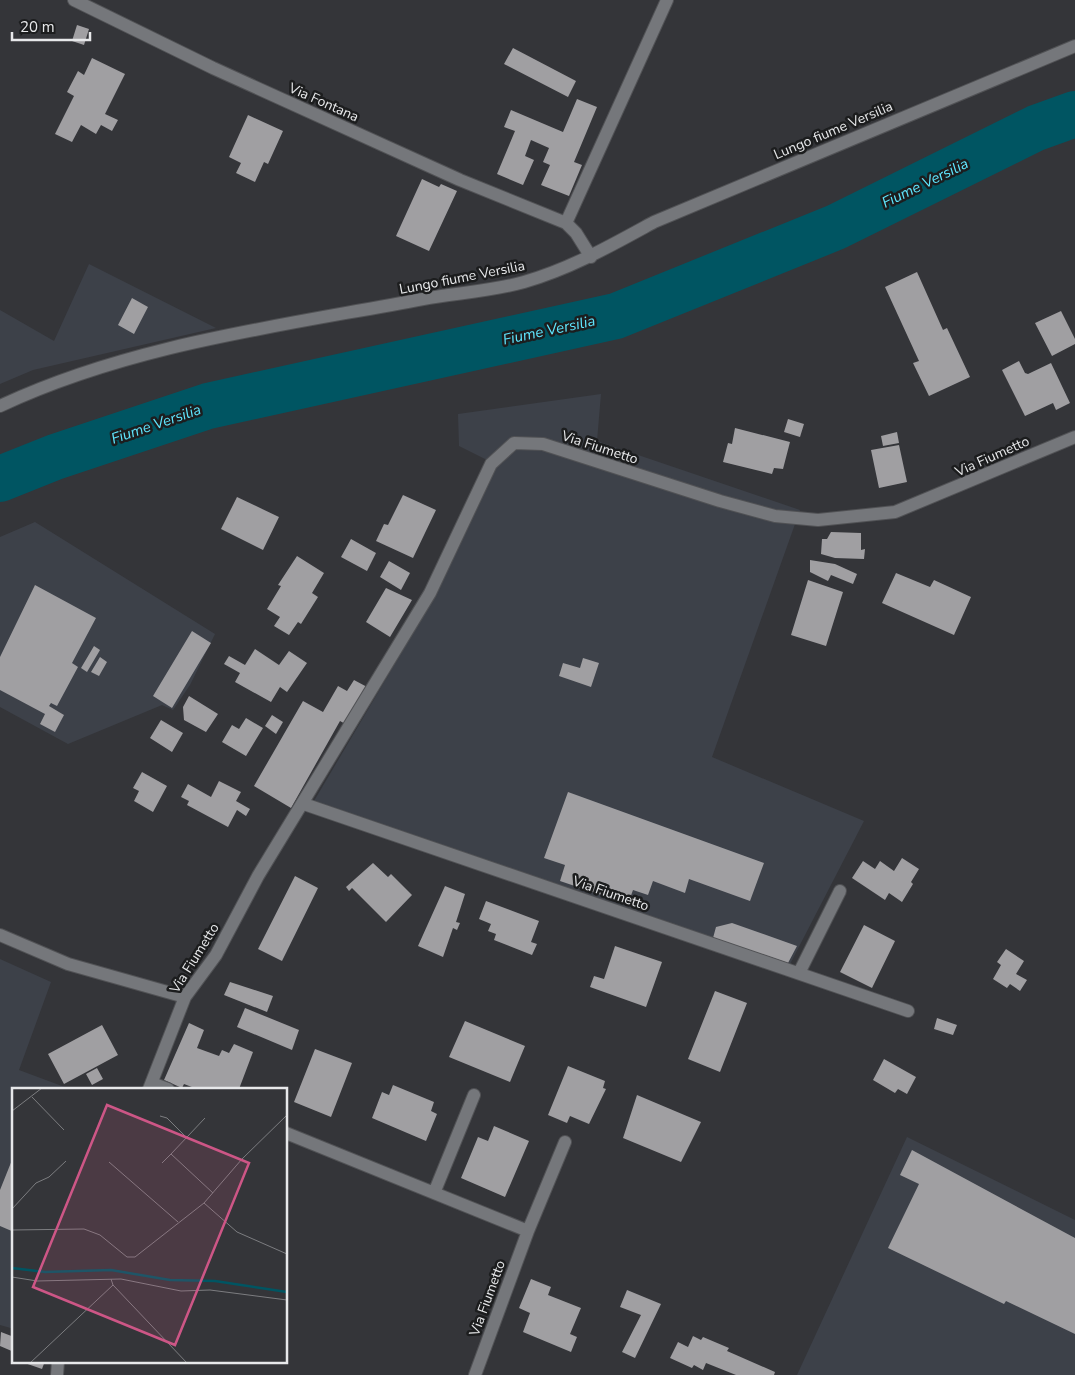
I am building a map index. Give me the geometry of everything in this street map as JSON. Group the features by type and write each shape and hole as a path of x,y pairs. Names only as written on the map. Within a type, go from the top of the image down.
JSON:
{"street":[{"name":"Via Fontana","path":"74,0 222,72 460,180 566,223 576,233 591,257"},
{"path":"566,223 667,0"},
{"name":"Lungo fiume Versilia","path":"0,406 32,391 108,365 199,342 523,282 591,257 654,222 1075,46"},
{"name":"Via Fiumetto","path":"150,1086 185,997 216,955 258,876 304,804 430,593 491,464 514,443 543,444 720,501 775,516 818,520 895,512 1075,437"},
{"name":"Via Fiumetto","path":"304,804 908,1012"},
{"path":"799,973 840,890"},
{"path":"0,935 68,964 185,997"},
{"path":"434,1193 474,1096"},
{"path":"288,1134 528,1231"},
{"name":"Via Fiumetto","path":"475,1375 528,1231 565,1142"},
{"path":"57,1375 58,1362"}],"shaded area":[{"path":"89,264 216,328 33,370 0,384 0,310 54,341"},
{"path":"601,394 597,441 800,510 712,757 864,821 789,966 314,801 429,606 497,465 459,446 458,414"},
{"path":"35,522 215,634 190,685 173,710 162,705 68,744 0,707 0,537"},
{"path":"0,959 51,982 19,1070 67,1088 12,1088 12,1328 0,1325"},
{"path":"907,1137 1075,1220 1075,1375 797,1375"}],"building":[{"path":"77,25 89,29 84,45 72,41"},
{"path":"513,48 576,81 568,97 504,64"},
{"path":"92,58 125,74 105,114 118,120 112,131 101,125 96,134 81,125 72,142 55,134 74,96 67,92 78,71 84,75"},
{"path":"577,99 597,107 574,162 582,165 569,196 541,185 550,165 543,162 549,148 531,140 525,156 534,160 523,185 497,174 515,131 504,127 511,110 563,132"},
{"path":"248,115 283,131 268,164 264,162 255,182 236,173 241,163 229,157"},
{"path":"422,179 439,187 441,184 457,191 429,251 396,236"},
{"path":"917,272 943,330 947,328 970,377 929,396 913,363 919,361 885,287"},
{"path":"132,298 148,307 134,334 118,325"},
{"path":"1061,311 1075,339 1075,344 1052,356 1035,323"},
{"path":"1019,361 1025,373 1028,374 1051,363 1070,403 1056,410 1053,403 1025,416 1002,370"},
{"path":"788,419 804,424 800,437 784,432"},
{"path":"735,428 790,442 783,469 774,468 772,474 723,462 728,443 732,444"},
{"path":"897,432 899,443 883,446 881,436"},
{"path":"899,445 907,482 879,488 871,450"},
{"path":"403,495 436,510 413,558 376,541 384,524 388,525"},
{"path":"237,497 279,517 263,550 221,529"},
{"path":"831,532 861,533 861,550 865,549 864,559 835,558 821,554 822,539 827,539"},
{"path":"351,539 376,553 367,571 341,557"},
{"path":"297,556 324,573 312,593 318,597 301,624 298,622 289,635 274,626 280,617 267,609 281,586 278,585"},
{"path":"810,560 835,564 857,574 853,584 831,575 828,581 810,572"},
{"path":"389,561 410,573 401,590 380,577"},
{"path":"896,573 930,587 934,580 971,597 954,635 882,603"},
{"path":"808,580 843,592 826,646 791,635"},
{"path":"35,585 96,618 72,663 78,667 57,706 51,703 49,706 64,715 55,732 40,724 45,714 0,690 0,657"},
{"path":"386,588 412,600 390,637 366,622"},
{"path":"192,631 211,643 172,708 153,696"},
{"path":"94,646 100,650 87,672 81,668"},
{"path":"255,649 279,665 289,651 307,663 287,692 280,687 271,702 235,682 240,673 224,664 229,656 245,665"},
{"path":"100,657 107,662 99,676 91,672"},
{"path":"583,658 599,663 591,687 559,676 563,663 580,668"},
{"path":"354,680 369,688 349,726 340,721 291,808 254,786 303,701 323,712 338,686 347,691"},
{"path":"189,696 218,714 206,732 184,720 183,707"},
{"path":"272,715 283,722 276,734 265,726"},
{"path":"246,718 263,728 246,756 222,742 232,725 239,729"},
{"path":"161,720 183,733 172,752 150,738"},
{"path":"142,772 167,786 153,812 134,801 139,791 133,788"},
{"path":"219,781 241,792 236,801 250,809 246,816 237,810 228,827 187,805 189,801 181,797 188,784 211,797"},
{"path":"568,792 764,863 750,901 689,879 685,893 653,881 648,895 633,890 628,904 560,881 565,865 544,858"},
{"path":"902,858 919,869 911,882 913,884 902,902 889,893 885,900 852,878 863,861 875,869 880,861 894,871"},
{"path":"373,863 388,877 391,874 412,895 386,922 352,888 349,891 346,887"},
{"path":"295,876 318,888 282,961 258,949"},
{"path":"445,886 465,894 456,922 460,923 457,930 453,928 443,957 418,946"},
{"path":"486,901 539,921 531,942 537,944 532,955 494,940 496,934 488,931 491,924 479,919"},
{"path":"732,923 797,946 788,963 713,938 716,927"},
{"path":"864,925 895,941 872,988 840,972"},
{"path":"615,946 662,962 646,1007 590,987 594,976 604,979"},
{"path":"1006,949 1024,961 1016,974 1027,980 1020,991 1010,984 1007,988 993,979 1001,965 997,962"},
{"path":"230,982 273,996 267,1012 224,995"},
{"path":"715,991 747,1003 720,1072 688,1059"},
{"path":"245,1008 299,1030 292,1050 237,1027"},
{"path":"937,1018 957,1025 953,1035 934,1029"},
{"path":"465,1021 525,1046 510,1082 449,1057"},
{"path":"189,1023 204,1030 197,1048 219,1056 222,1050 229,1053 234,1044 253,1052 239,1088 194,1088 184,1084 182,1088 164,1080"},
{"path":"102,1025 118,1055 64,1084 48,1054"},
{"path":"315,1049 352,1063 331,1117 294,1102"},
{"path":"884,1059 916,1077 907,1094 898,1089 895,1093 873,1080"},
{"path":"568,1066 605,1081 603,1088 606,1089 589,1124 570,1116 567,1123 548,1115"},
{"path":"97,1068 103,1079 92,1085 86,1074"},
{"path":"393,1085 434,1102 431,1111 437,1114 426,1141 372,1118 382,1092 389,1095"},
{"path":"637,1095 701,1122 681,1162 623,1138"},
{"path":"494,1126 529,1141 505,1197 461,1178 478,1137 488,1141"},
{"path":"912,1150 1075,1238 1075,1334 1006,1301 1004,1304 888,1248 919,1184 900,1175"},
{"path":"12,1160 12,1231 0,1226 0,1190"},
{"path":"531,1279 551,1287 548,1295 581,1308 570,1334 577,1337 571,1352 523,1332 530,1313 519,1308"},
{"path":"627,1290 661,1304 635,1358 622,1352 641,1315 620,1307"},
{"path":"1,1332 12,1336 12,1351 0,1346"},
{"path":"693,1336 701,1340 703,1337 729,1348 727,1351 775,1372 774,1375 736,1375 706,1363 703,1370 694,1365 692,1368 670,1358 678,1342 688,1347"},
{"path":"22,1362 45,1362 42,1369"}],"waterway":[{"name":"Fiume Versilia","path":"0,479 55,457 208,406 616,316 836,227 1036,128 1075,114"}]}
